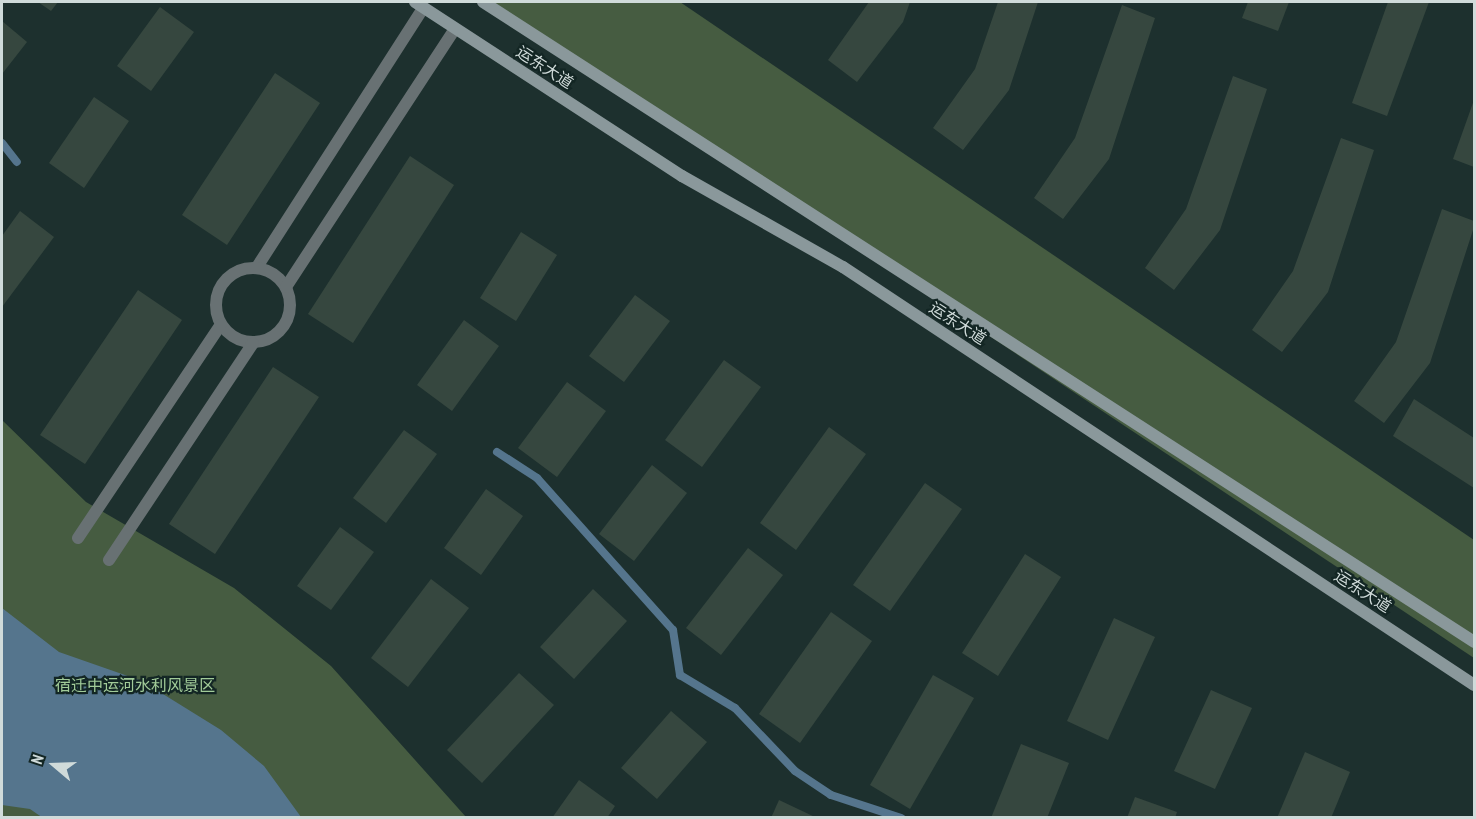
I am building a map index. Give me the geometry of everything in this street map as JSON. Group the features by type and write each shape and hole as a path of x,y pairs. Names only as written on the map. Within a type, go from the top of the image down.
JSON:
{"main road":[{"name":"运东大道","path":"483,2 1474,642"},
{"name":"运东大道","path":"422,4 455,28 682,176 843,267 1474,685"}],"street":[{"path":"253,343 240,340 220,324 215,301 225,279 257,267 422,4"},
{"path":"109,560 253,343 277,333 285,323 290,311 286,287 455,28"},
{"path":"257,267 286,287"},
{"path":"78,538 220,324"}],"green space":[{"path":"496,2 680,2 1474,540 1474,658 494,7"},
{"name":"宿迁中运河水利风景区","path":"2,420 86,502 234,588 331,666 466,817 2,817"}],"water":[{"path":"2,608 59,652 142,681 221,730 264,766 301,817 43,818 30,809 2,805"}],"building":[{"path":"38,2 58,2 51,11"},
{"path":"869,2 910,2 903,22 857,82 828,60"},
{"path":"998,2 1038,2 1009,90 963,150 933,128 975,69"},
{"path":"1248,2 1289,2 1278,31 1242,18"},
{"path":"1388,2 1429,2 1387,116 1352,103"},
{"path":"1122,5 1155,18 1109,159 1063,219 1034,198 1075,138"},
{"path":"160,7 194,32 151,91 117,66"},
{"path":"2,21 27,42 2,74"},
{"path":"275,73 320,103 227,245 182,215"},
{"path":"1233,76 1267,89 1220,230 1174,290 1145,268 1186,209"},
{"path":"94,97 129,121 84,188 49,163"},
{"path":"1474,100 1474,167 1453,159"},
{"path":"1341,138 1374,150 1328,292 1282,352 1252,330 1293,271"},
{"path":"410,156 454,185 353,343 308,314"},
{"path":"1442,209 1474,221 1474,227 1430,363 1384,423 1354,401 1396,342"},
{"path":"20,211 54,237 2,307 2,236"},
{"path":"521,232 557,255 516,321 480,298"},
{"path":"138,290 182,320 85,464 40,435"},
{"path":"635,295 670,321 624,382 589,356"},
{"path":"464,320 499,346 452,411 417,385"},
{"path":"724,360 761,387 702,467 665,440"},
{"path":"273,367 319,397 215,554 169,524"},
{"path":"567,382 606,411 557,477 518,448"},
{"path":"1414,399 1474,438 1474,488 1393,436"},
{"path":"829,427 866,454 796,550 760,523"},
{"path":"404,430 437,454 386,523 353,498"},
{"path":"652,465 687,493 634,561 599,534"},
{"path":"925,483 962,509 890,611 853,585"},
{"path":"486,489 523,516 481,575 444,548"},
{"path":"340,527 374,552 331,610 297,586"},
{"path":"748,548 783,575 721,655 686,628"},
{"path":"1025,554 1061,577 998,676 962,653"},
{"path":"431,579 469,608 408,687 371,658"},
{"path":"593,589 627,621 574,679 540,647"},
{"path":"831,612 872,641 800,743 759,714"},
{"path":"1114,618 1155,637 1108,740 1067,721"},
{"path":"519,673 554,705 482,783 447,750"},
{"path":"933,675 974,698 910,809 870,785"},
{"path":"1211,690 1252,708 1215,789 1174,771"},
{"path":"671,711 707,742 657,799 621,768"},
{"path":"1021,744 1069,763 1047,818 991,818"},
{"path":"1305,752 1350,772 1331,818 1277,818"},
{"path":"579,780 615,806 607,818 552,818"},
{"path":"1135,797 1177,812 1175,818 1127,818"},
{"path":"779,800 817,818 771,818"}],"waterway":[{"path":"2,143 17,162"},
{"path":"497,452 537,478 673,630 680,675 735,708 795,771 831,795 901,818"}]}
